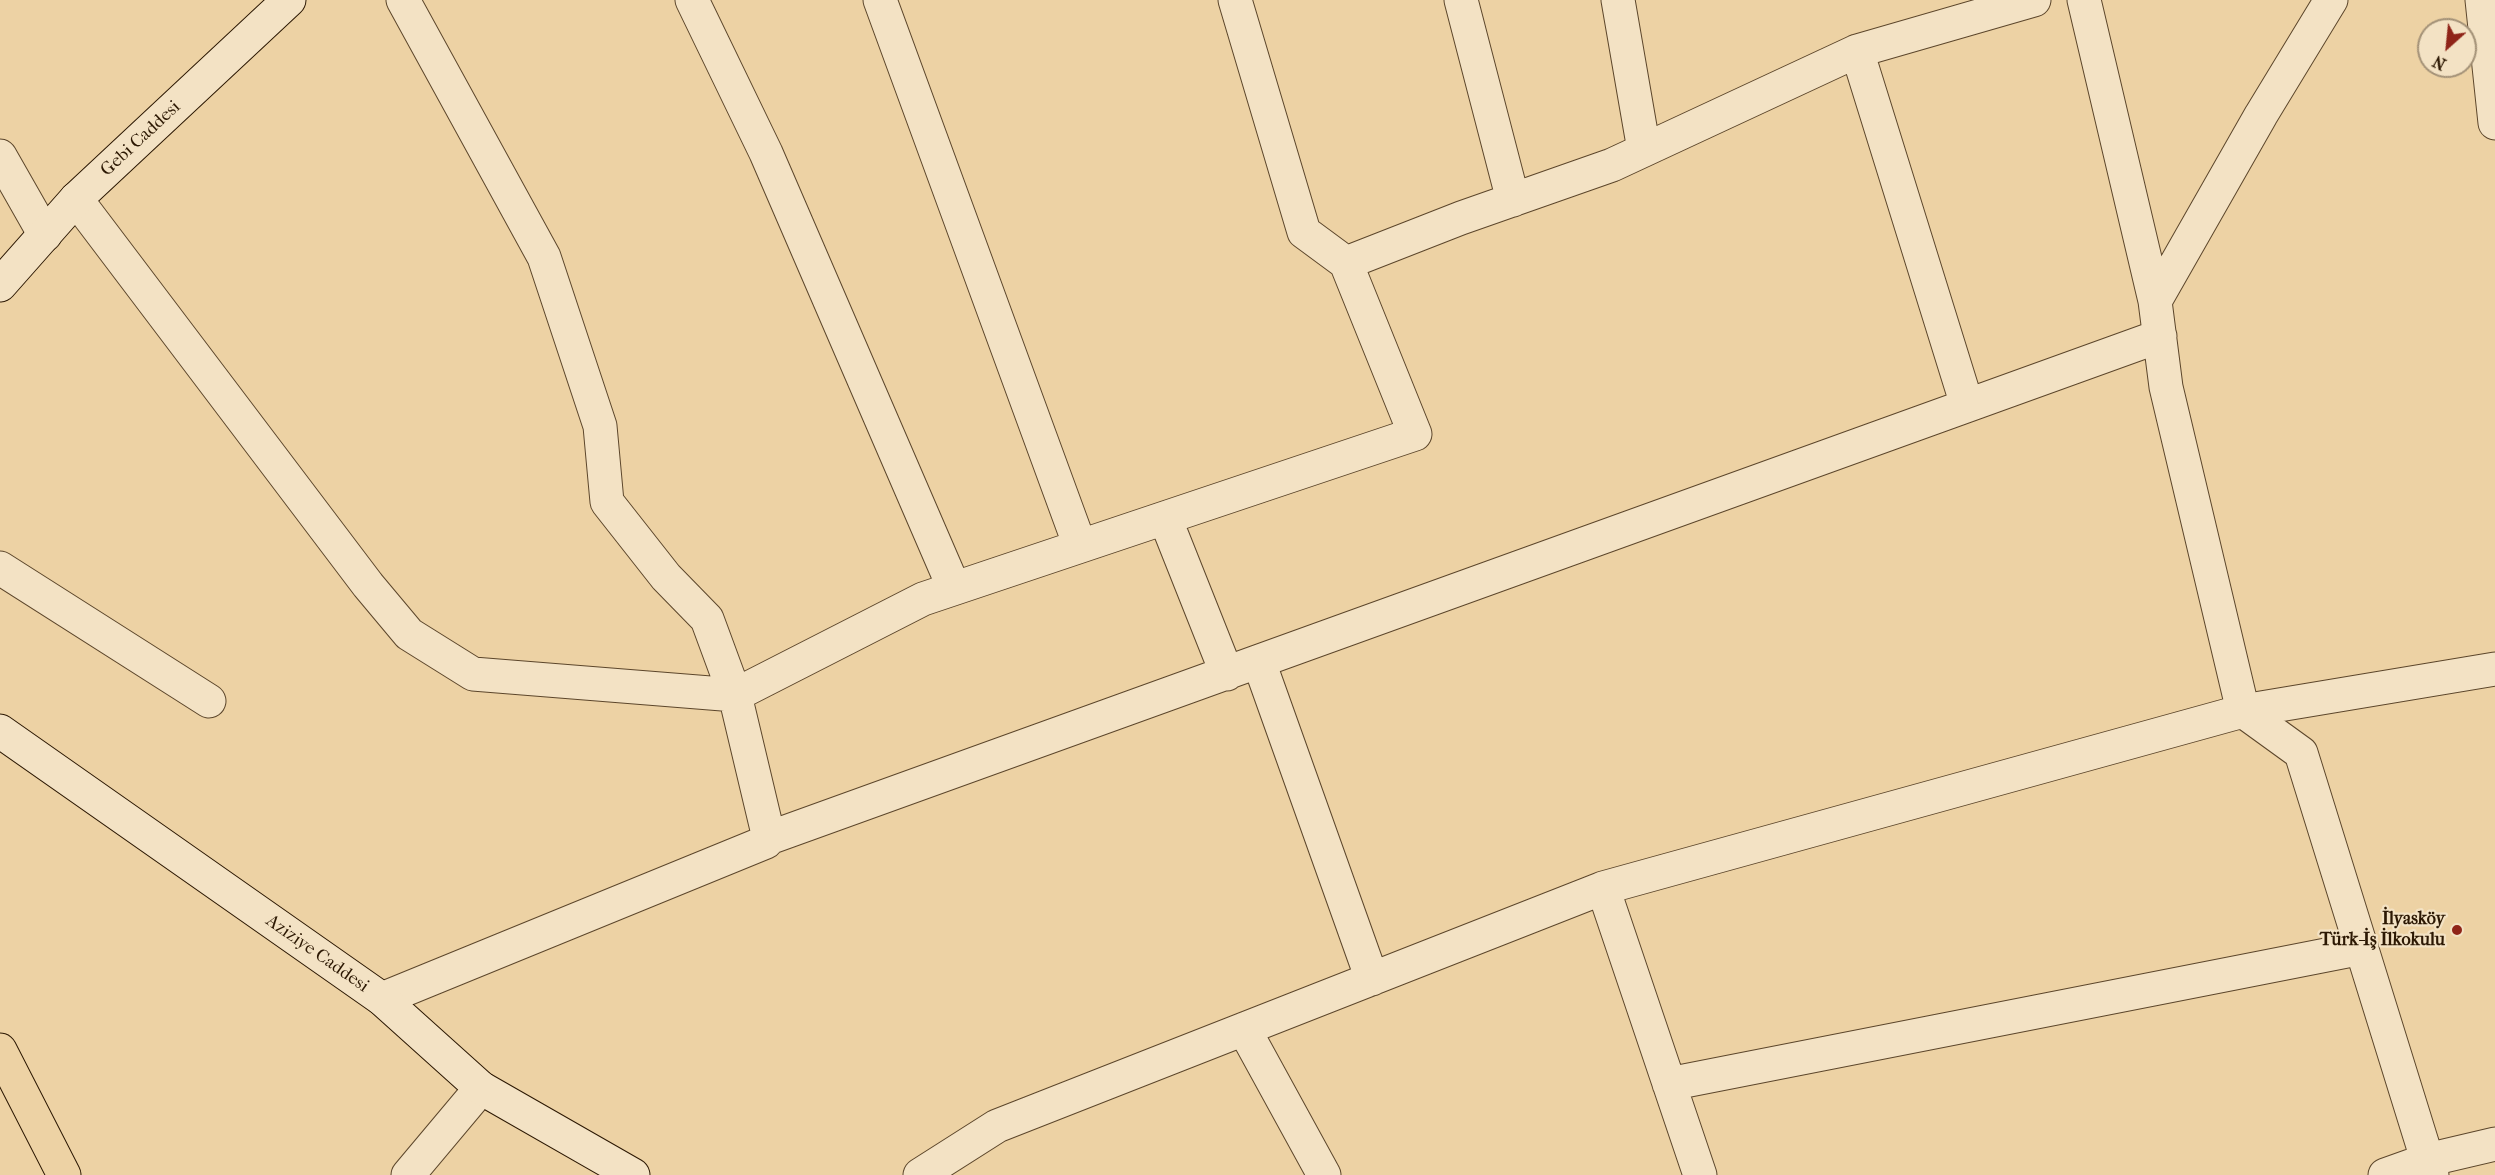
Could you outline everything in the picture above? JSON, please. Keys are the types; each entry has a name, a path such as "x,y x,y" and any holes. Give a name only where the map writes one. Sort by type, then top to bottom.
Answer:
{"main road":[{"path":"0,1050 64,1175"}],"street":[{"name":"Gebi Caddesi","path":"0,285 76,199 289,0"},
{"path":"403,0 544,257 600,426 608,502 666,577 706,619 735,695 769,838"},
{"path":"692,0 766,153 954,588"},
{"path":"880,0 1080,546"},
{"path":"76,199 368,585 410,634 473,674 735,695 923,599 1415,434 1346,263 1304,232 1235,0"},
{"path":"1461,0 1513,200"},
{"path":"1618,0 1644,150"},
{"path":"1346,263 1612,165 1857,51 2034,0"},
{"path":"2084,0 2155,301 2166,387 2243,711 2301,753 2429,1168"},
{"path":"2482,0 2495,123"},
{"path":"2155,301 2323,6"},
{"path":"1857,51 1967,405"},
{"path":"0,156 45,235"},
{"path":"382,999 766,842 769,838 2160,336"},
{"path":"1165,518 1227,674"},
{"path":"0,568 209,701"},
{"path":"1259,662 1372,979"},
{"path":"920,1175 996,1126 1603,888 2243,711 2495,669"},
{"name":"Aziziye Caddesi","path":"0,731 382,999 481,1088 633,1175"},
{"path":"1603,888 1700,1175"},
{"path":"1669,1084 2361,948"},
{"path":"1244,1029 1324,1175"},
{"path":"408,1175 481,1088"},
{"path":"2385,1175 2429,1168 2495,1144"}],"place":[{"name":"İlyasköy Türk-İş İlkokulu","path":"2457,930"}]}
